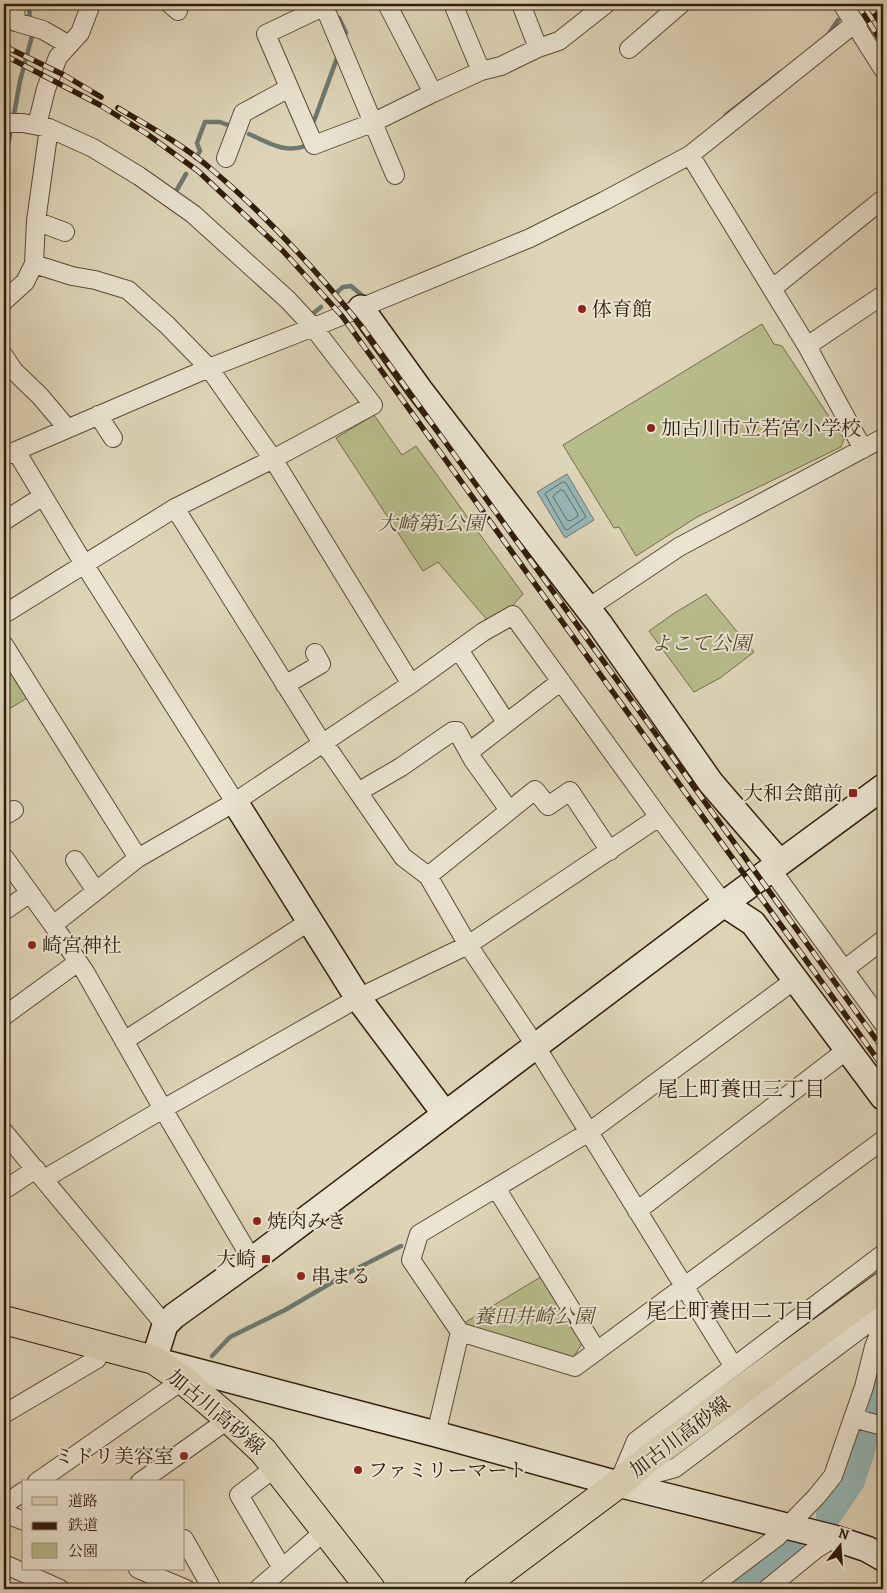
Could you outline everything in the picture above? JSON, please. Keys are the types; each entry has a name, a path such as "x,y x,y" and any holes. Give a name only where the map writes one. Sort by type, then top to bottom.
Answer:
{"main road":[{"name":"加古川高砂線","path":"478,1589 618,1484 649,1458 883,1286"},
{"name":"加古川高砂線","path":"4,1320 154,1360 183,1380 230,1419 263,1451 371,1589"}],"street":[{"path":"15,4 16,22 23,26 43,30 69,45"},
{"path":"4,301 25,282 34,264 36,221 24,124 46,90 58,57 80,33 91,4"},
{"path":"387,4 433,92"},
{"path":"453,4 481,71"},
{"path":"521,4 538,48"},
{"path":"395,175 372,123 326,5 266,34 314,146 372,123 433,92 481,71 501,66 538,48 559,41 606,4"},
{"path":"629,49 652,20 681,4"},
{"path":"842,4 883,69"},
{"path":"445,1114 358,998 43,496 10,453 209,368 530,238 604,201 690,155 879,4"},
{"path":"226,158 243,113 289,88"},
{"path":"4,614 175,508 273,459 373,405 313,327 288,300 194,214 140,176 93,148 24,124"},
{"path":"690,155 773,288 863,449"},
{"path":"773,288 883,199"},
{"path":"36,221 65,232"},
{"path":"34,264 128,290 167,324 209,368 273,459 412,684"},
{"path":"807,346 883,296"},
{"path":"361,308 420,390 588,608 712,783 776,866 883,1023"},
{"path":"4,356 14,371 40,396 67,428"},
{"path":"98,415 113,438"},
{"path":"588,608 679,547 883,438"},
{"path":"4,521 43,496"},
{"path":"175,508 322,744 331,753 403,857 428,876 468,944 535,1045 734,1367"},
{"path":"53,925 138,858 235,802 412,684 484,632 513,615 724,904 753,923 883,1097"},
{"path":"4,645 138,858"},
{"path":"459,650 506,722"},
{"path":"285,685 321,664 315,653"},
{"path":"469,752 561,681"},
{"path":"358,792 401,767 452,731 457,731 469,752 510,810"},
{"path":"883,787 535,1045 252,1260 174,1316 166,1326 154,1360 618,1484 828,1536 867,1549 883,1558"},
{"path":"428,876 535,790 548,806 570,791 610,851"},
{"path":"4,1190 40,1174 163,1109 358,998 468,944 659,817"},
{"path":"4,857 78,962 252,1260"},
{"path":"75,860 96,891"},
{"path":"4,911 30,893"},
{"path":"124,1041 310,921"},
{"path":"845,969 883,940"},
{"path":"4,1016 78,962"},
{"path":"796,979 589,1132 419,1234 410,1260 460,1332 575,1366 883,1140"},
{"path":"638,1210 848,1049"},
{"path":"4,1132 166,1326"},
{"path":"496,1188 597,1351"},
{"path":"618,1484 636,1441 883,1254"},
{"path":"618,1484 675,1468 883,1312"},
{"path":"708,1589 791,1527 833,1476 864,1387 874,1347 883,1324"},
{"path":"436,1434 460,1332"},
{"path":"4,1414 97,1359 100,1345"},
{"path":"40,1480 183,1380"},
{"path":"853,1418 883,1426"},
{"path":"146,1480 230,1419"},
{"path":"276,1467 239,1495 282,1568"},
{"path":"4,1505 22,1492"},
{"path":"4,1512 22,1520"},
{"path":"258,1589 326,1530"},
{"path":"767,1589 816,1549 828,1536"},
{"path":"185,1541 210,1585 207,1589"},
{"path":"4,1564 60,1589"},
{"path":"140,1570 186,1589"}],"green space":[{"path":"762,324 774,344 782,346 844,439 841,447 697,517 636,556 619,527 614,528 563,445"},
{"name":"大崎第1公園","path":"374,415 402,455 416,446 523,594 511,607 488,621 438,562 423,571 336,438"},
{"name":"よこて公園","path":"706,594 754,652 720,678 694,692 649,631"},
{"path":"4,661 32,695 4,712"},
{"name":"養田井崎公園","path":"544,1275 584,1340 573,1358 467,1328 464,1323"}],"water":[{"path":"567,474 594,520 565,538 537,492"}],"waterway":[{"path":"29,4 30,22"},
{"path":"339,18 346,33"},
{"path":"828,35 838,20"},
{"path":"4,26 14,30"},
{"path":"13,120 20,81 32,36 31,30"},
{"path":"314,121 337,58"},
{"path":"726,115 781,72"},
{"path":"196,158 200,151 197,143 205,122 220,122 233,127"},
{"path":"4,169 11,128"},
{"path":"249,134 269,143 290,149 305,146 306,142"},
{"path":"175,193 186,174"},
{"path":"335,294 343,287 351,286 366,297"},
{"path":"310,316 321,307"},
{"path":"212,1356 230,1337 285,1310 348,1273 401,1246"},
{"path":"829,1515 852,1481 861,1454 883,1361"},
{"path":"741,1589 792,1551"}],"railway":[{"path":"857,4 883,44"},
{"path":"868,4 883,27"},
{"path":"4,46 64,75 101,97"},
{"path":"4,55 100,105 147,134 198,171 283,251 342,316 883,1067"},
{"path":"118,108 189,151 231,186 290,244 363,328 883,1049"}],"place":[{"name":"体育館","path":"582,309"},
{"name":"加古川市立若宮小学校","path":"651,428"},
{"name":"大和会館前","path":"853,793"},
{"name":"崎宮神社","path":"32,945"},
{"name":"焼肉みき","path":"257,1221"},
{"name":"大崎","path":"266,1259"},
{"name":"串まる","path":"301,1276"},
{"name":"ミドリ美容室","path":"184,1456"},
{"name":"ファミリーマート","path":"358,1470"}],"district":[{"name":"尾上町養田三丁目","path":"741,1089"},
{"name":"尾上町養田二丁目","path":"730,1311"}]}
